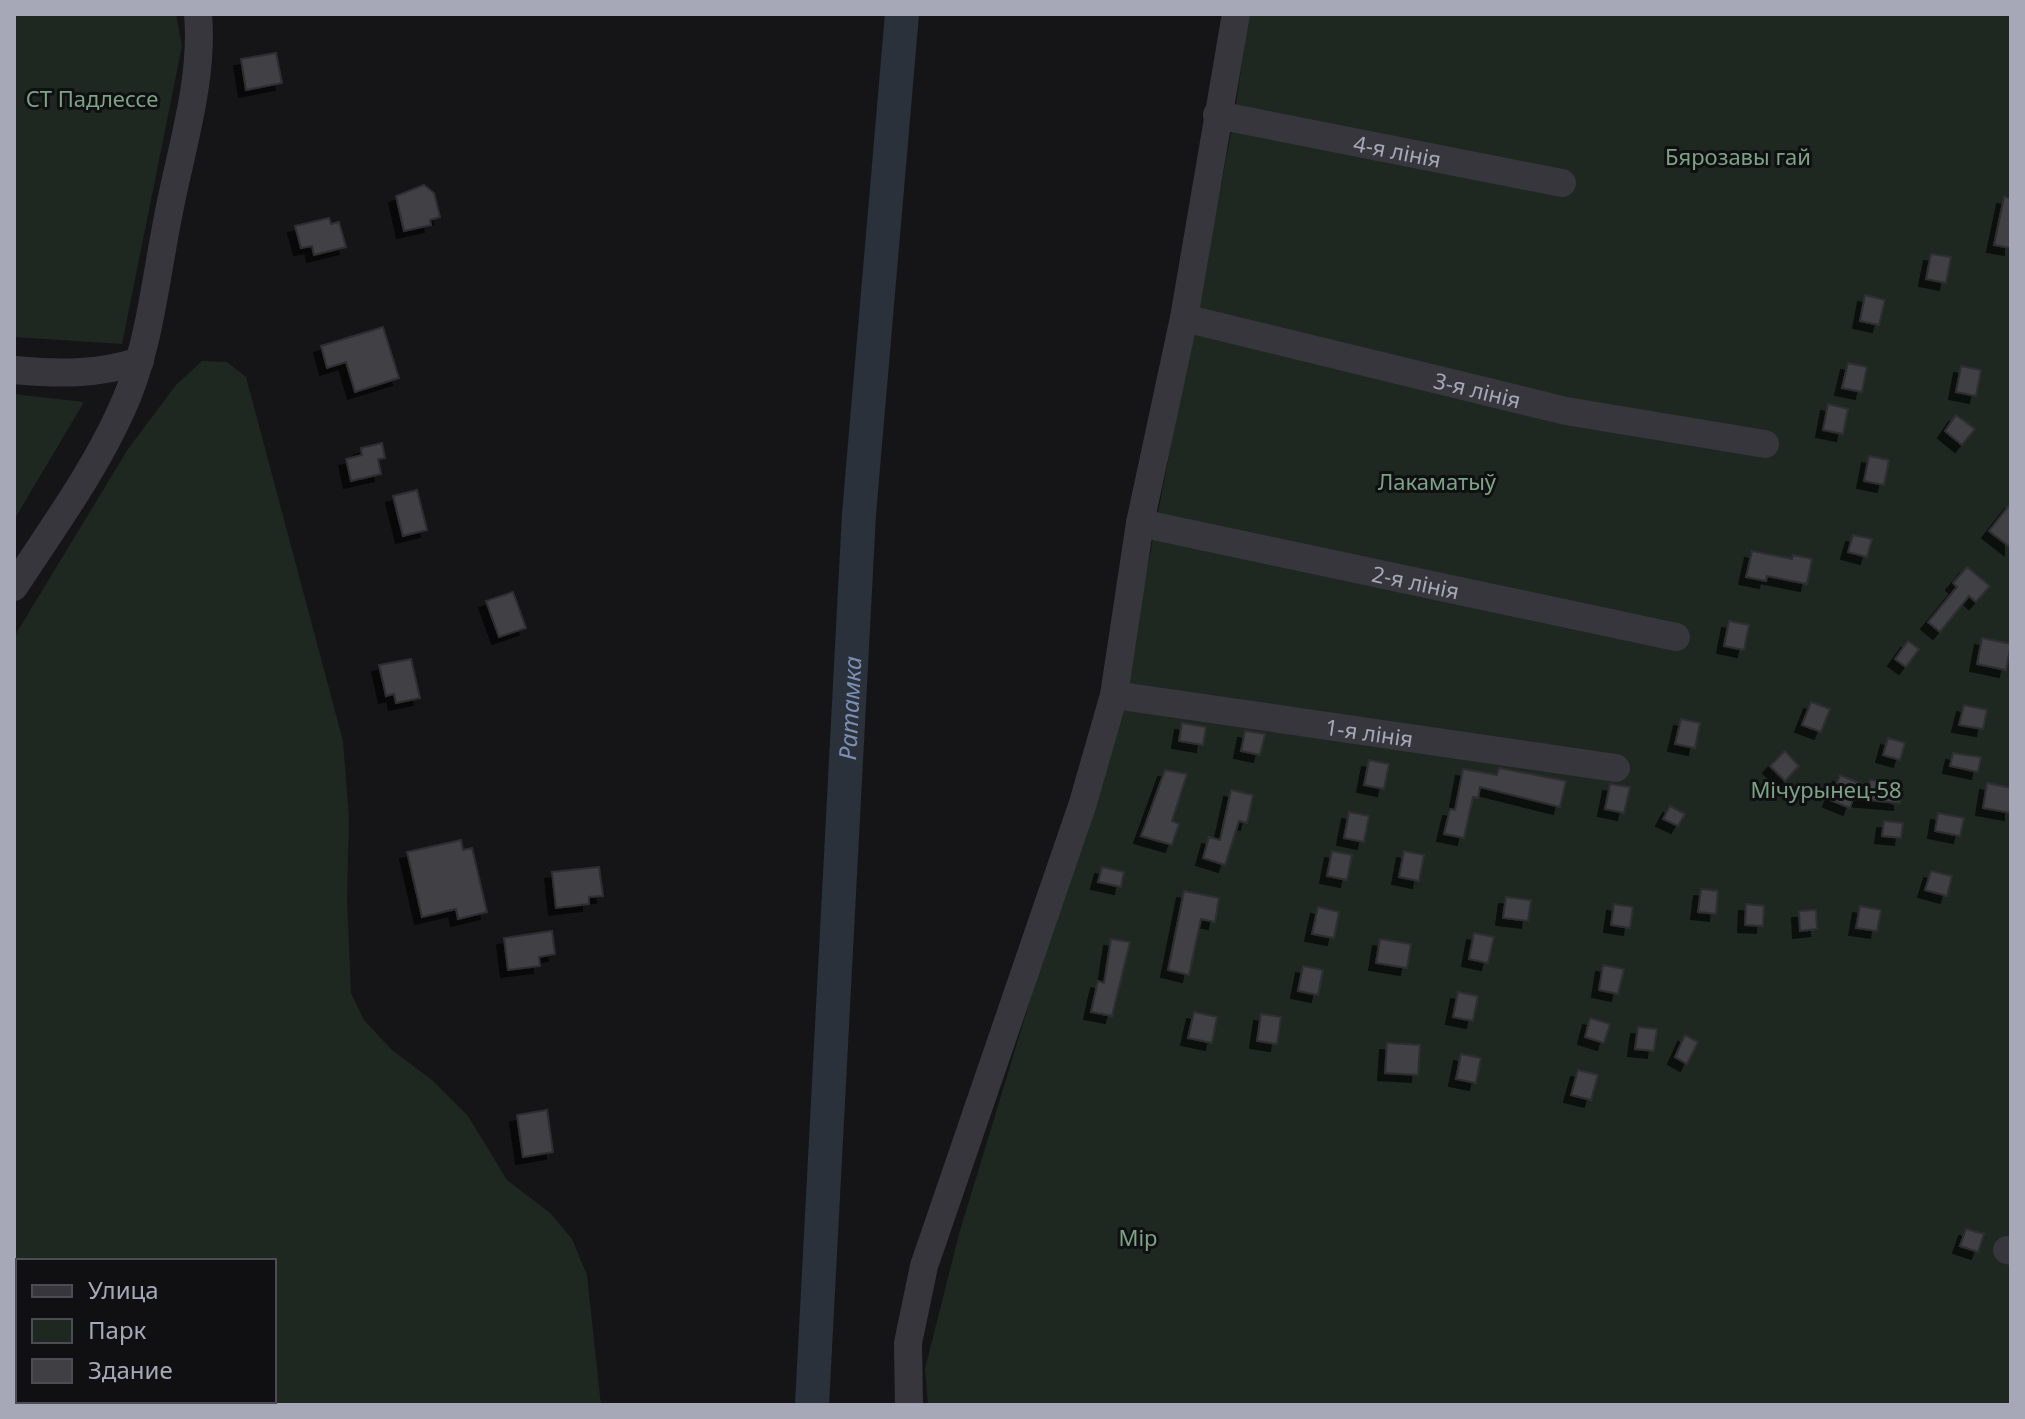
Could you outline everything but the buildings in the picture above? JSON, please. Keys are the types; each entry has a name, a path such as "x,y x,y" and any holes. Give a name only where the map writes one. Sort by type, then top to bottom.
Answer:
{"street":[{"path":"14,587 101,451 123,409 140,361 190,104 200,40 198,14"},
{"path":"909,1405 908,1343 924,1266 1118,695 1225,118 1236,14"},
{"name":"4-я лінія","path":"1225,118 1562,183"},
{"name":"3-я лінія","path":"1189,320 1566,411 1765,444"},
{"path":"14,370 69,375 106,371 140,361"},
{"name":"2-я лінія","path":"1148,525 1676,637"},
{"name":"1-я лінія","path":"1118,695 1616,768"}],"green space":[{"name":"СТ Падлессе","path":"14,14 176,14 182,46 122,344 14,337"},
{"path":"1249,14 2011,14 2011,1405 928,1405 925,1369 959,1234 1123,695 1235,112"},
{"path":"202,361 227,362 246,377 343,741 349,818 347,899 351,993 364,1020 392,1050 432,1080 468,1116 507,1180 550,1213 572,1239 587,1275 601,1405 14,1405 14,637 128,449 176,385"},
{"path":"14,394 84,402 14,520"}],"waterway":[{"name":"Ратамка","path":"812,1405 859,514 902,14"}],"park label":[{"name":"Бярозавы гай","path":"1738,156"},
{"name":"Лакаматыў","path":"1437,481"},
{"name":"Мічурынец-58","path":"1826,789"},
{"name":"Мір","path":"1138,1237"}]}
